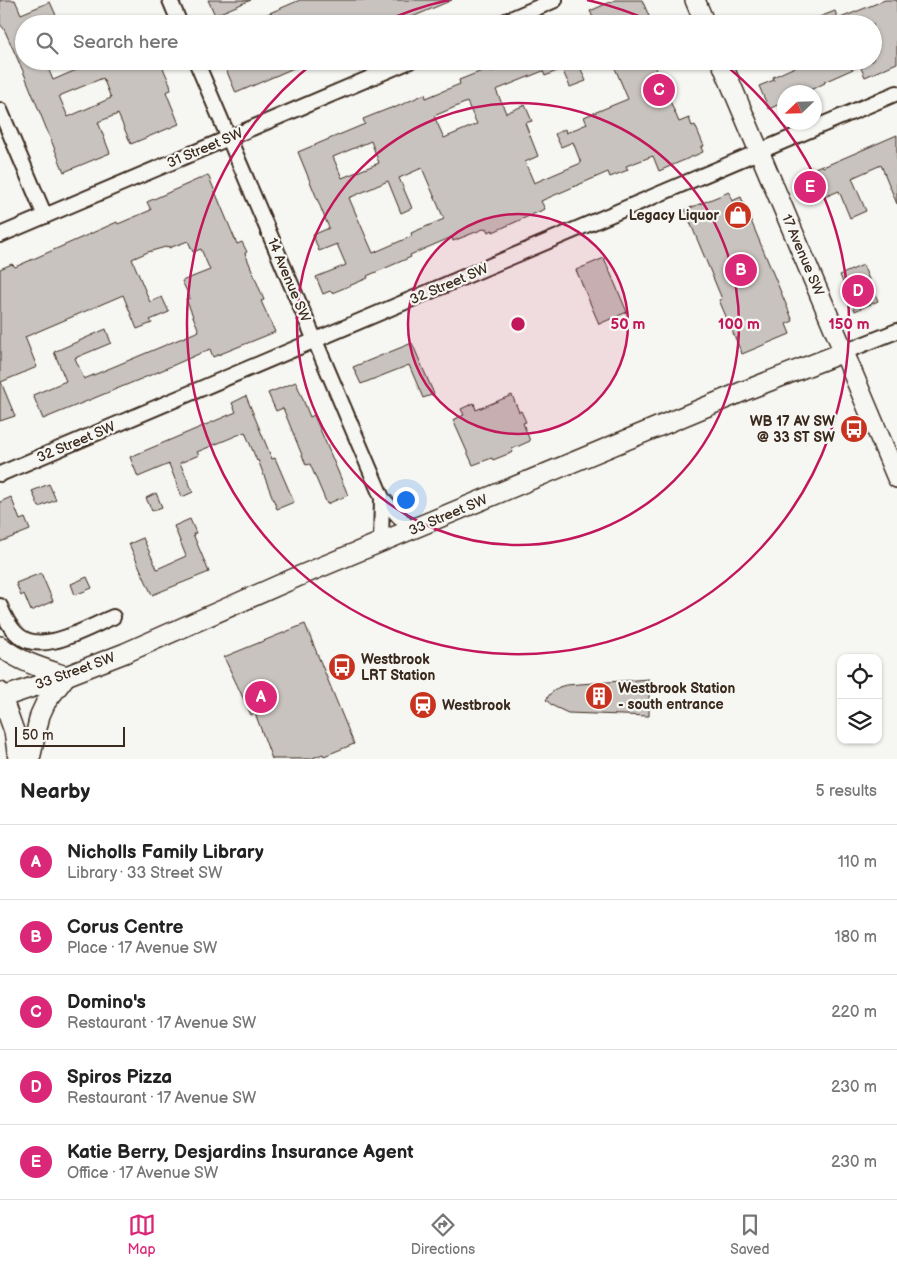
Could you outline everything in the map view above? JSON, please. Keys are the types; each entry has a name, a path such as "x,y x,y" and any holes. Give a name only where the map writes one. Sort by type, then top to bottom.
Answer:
{"street":[{"path":"170,0 176,15"},
{"path":"520,15 555,0"},
{"path":"695,0 701,15"},
{"name":"14 Avenue SW","path":"200,70 382,498 412,530"},
{"name":"31 Street SW","path":"0,235 389,70"},
{"name":"17 Avenue SW","path":"725,70 897,478"},
{"name":"32 Street SW","path":"0,474 897,93"},
{"path":"0,110 45,216"},
{"name":"33 Street SW","path":"1,696 66,676 125,653 297,577 744,391 897,331"},
{"name":"14 Avenue SW","path":"381,543 382,498"},
{"path":"0,606 6,620 17,634 38,643 53,642 113,617"},
{"path":"0,646 30,665 66,676 46,702 40,715 30,759"},
{"path":"1,696 14,731 18,759"}],"building":[{"path":"0,0 15,0 21,14 50,2 56,15 15,15 15,53 0,24"},
{"path":"208,0 251,0 215,15"},
{"path":"300,0 452,0 417,15 265,15"},
{"path":"615,0 642,0 649,15 592,15 590,11"},
{"path":"885,0 897,0 897,63 882,70 882,15 848,15"},
{"path":"835,11 836,15 825,15"},
{"path":"49,70 53,80 76,70 164,70 171,90 166,92 179,124 131,144 118,114 98,122 110,153 64,172 23,71","holes":["103,78 111,98 68,117 59,96"]},
{"path":"226,70 289,70 236,93"},
{"path":"488,70 489,73 496,70 560,70 545,76 543,71 496,90 506,113 525,105 532,121 525,123 538,156 525,162 534,183 581,163 573,142 561,147 555,134 565,129 566,133 587,124 584,117 628,99 616,70 657,70 679,122 689,118 692,126 695,125 704,146 701,147 703,152 659,171 653,156 626,166 628,170 610,177 608,172 541,201 545,209 493,232 493,230 488,232 486,228 453,241 452,237 410,255 411,257 367,276 368,278 332,293 330,291 323,294 316,277 346,265 337,244 319,251 313,235 329,228 298,152 365,124 363,119 425,94 426,98 460,84 459,80","holes":["467,102 477,124 444,138 434,116","371,141 379,163 342,178 333,157","422,168 444,219 411,233 412,236 373,253 349,198 388,181 401,213 412,208 399,178"]},
{"path":"562,70 581,70 586,81 570,87"},
{"path":"788,70 851,70 821,85 777,85 777,105 769,109 759,86 774,80 773,77"},
{"path":"862,70 881,70 865,77"},
{"path":"897,135 897,204 881,165 852,178 866,211 850,218 839,191 810,203 799,175 822,165 823,167"},
{"path":"208,175 237,244 242,242 247,252 245,253 264,300 261,301 275,332 213,357 210,349 43,419 33,395 66,381 54,352 106,329 111,343 75,358 84,379 199,331 186,299 190,298 182,281 210,270 201,249 193,252 188,241 169,248 169,246 148,252 132,259 150,302 162,297 169,312 150,320 152,323 137,329 123,295 25,337 37,367 1,382 15,416 0,421 0,269 12,264 15,267 117,222 118,224 151,210 147,202"},
{"path":"729,192 732,201 741,197 793,321 786,324 790,334 742,354 719,300 722,299 685,210"},
{"path":"604,258 627,312 599,324 576,270"},
{"path":"863,265 878,301 855,311 840,275"},
{"path":"412,343 434,394 423,398 409,365 361,384 353,367"},
{"path":"296,382 310,417 314,415 348,495 327,504 310,464 306,465 283,408 276,411 268,393"},
{"path":"512,395 519,412 521,411 526,422 523,423 530,441 512,449 513,452 473,465 453,420 464,415 461,409 474,403 476,410"},
{"path":"246,396 272,459 275,458 294,502 277,509 245,432 197,452 199,455 180,463 193,492 182,497 169,464 138,477 130,457 236,412 232,403"},
{"path":"49,484 56,500 39,507 32,491"},
{"path":"156,493 162,507 152,511 146,498"},
{"path":"11,497 20,520 25,518 30,530 0,542 0,502"},
{"path":"190,519 196,533 193,534 209,572 152,595 129,544 143,538 157,569 186,556 174,526"},
{"path":"41,573 53,601 31,611 24,594 21,596 16,583"},
{"path":"87,577 92,588 75,595 71,584"},
{"path":"305,624 354,744 324,756 323,754 310,759 272,759 255,713 251,715 224,657"},
{"name":"Westbrook Station - south entrance","path":"649,679 649,716 568,713 553,706 546,700 559,687 566,685"}],"place":[{"name":"Domino's","path":"659,90"},
{"name":"Katie Berry, Desjardins Insurance Agent","path":"810,187"},
{"name":"Legacy Liquor","path":"738,215"},
{"name":"Corus Centre","path":"741,270"},
{"name":"Spiros Pizza","path":"858,291"},
{"name":"WB 17 AV SW @ 33 ST SW","path":"854,429"},
{"name":"Westbrook LRT Station","path":"342,667"},
{"name":"Westbrook Station - south entrance","path":"599,696"},
{"name":"Nicholls Family Library","path":"261,697"},
{"name":"Westbrook","path":"423,705"}]}
